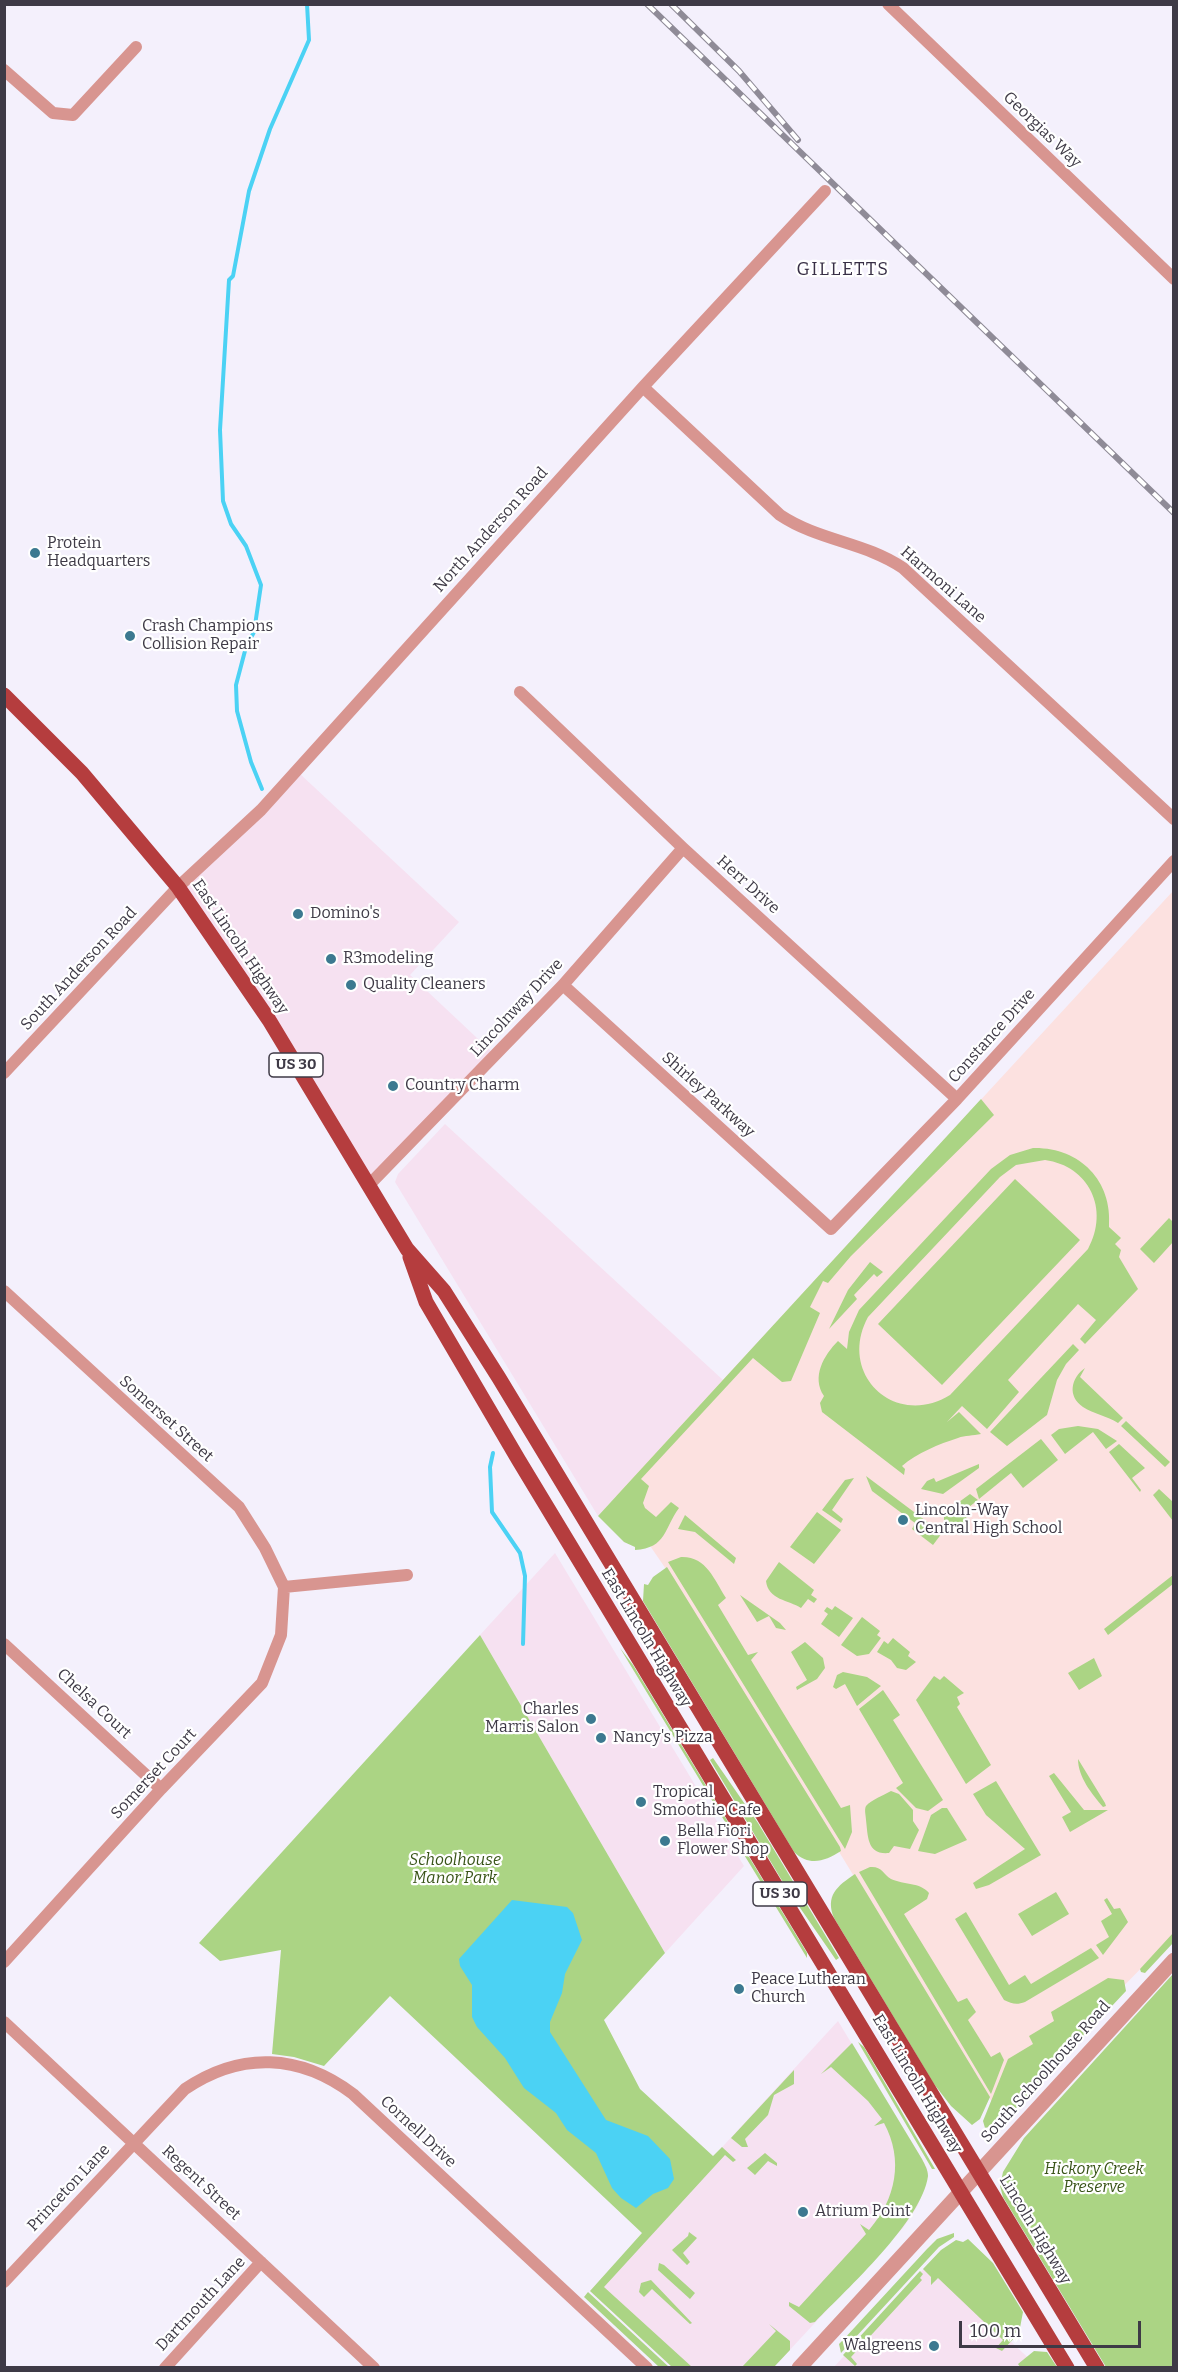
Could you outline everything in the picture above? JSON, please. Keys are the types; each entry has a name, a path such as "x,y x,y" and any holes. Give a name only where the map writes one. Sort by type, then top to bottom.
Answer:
{"main road":[{"name":"East Lincoln Highway","path":"4,695 82,773 178,887 269,1020 407,1249 444,1291 499,1378 979,2172"},
{"name":"East Lincoln Highway","path":"407,1249 426,1302 507,1440 961,2191"},
{"name":"Lincoln Highway","path":"979,2172 1097,2367"},
{"name":"US 30","path":"961,2191 1067,2367"}],"street":[{"name":"Georgias Way","path":"888,4 1173,279"},
{"path":"4,70 53,113 73,115 136,47"},
{"name":"North Anderson Road","path":"178,887 261,810 643,387 825,191"},
{"name":"Harmoni Lane","path":"643,387 780,515 825,538 875,551 918,580 1173,819"},
{"name":"Herr Drive","path":"520,692 683,848 957,1099"},
{"name":"Lincolnway Drive","path":"368,1186 563,985 683,848"},
{"name":"Constance Drive","path":"831,1229 957,1099 1173,861"},
{"name":"South Anderson Road","path":"4,1073 178,887"},
{"name":"Shirley Parkway","path":"563,985 831,1229"},
{"name":"Somerset Street","path":"4,1292 239,1508 266,1548 284,1587"},
{"path":"284,1587 407,1575"},
{"name":"Somerset Court","path":"4,1962 161,1789 262,1683 281,1635 284,1587"},
{"name":"Chelsa Court","path":"4,1644 161,1789"},
{"name":"South Schoolhouse Road","path":"799,2367 1173,1960"},
{"name":"Regent Street","path":"4,2022 374,2367"},
{"name":"Cornell Drive","path":"133,2142 185,2089 212,2074 244,2064 264,2062 300,2066 318,2073 335,2081 360,2101 642,2366"},
{"name":"Princeton Lane","path":"4,2282 133,2142"},
{"name":"Dartmouth Lane","path":"165,2367 261,2262"}],"shaded area":[{"path":"299,773 459,922 410,975 493,1053 369,1182 182,887"},
{"name":"Lincoln-Way Central High School","path":"1173,891 1173,1936 1097,2013 993,2104 670,1575 616,1496"},
{"path":"445,1124 723,1380 598,1516 395,1182 398,1174"},
{"path":"555,1553 744,1866 665,1953 480,1635"},
{"path":"838,2021 927,2168 928,2177 918,2205 903,2228 774,2367 672,2367 590,2291"},
{"path":"928,2264 1038,2367 833,2368"}],"green space":[{"path":"981,1099 994,1115 851,1256 828,1283 823,1281 810,1307 820,1313 791,1381 782,1382 753,1358 641,1479 649,1486 643,1503 645,1508 656,1517 671,1502 679,1508 663,1536 653,1545 635,1550 635,1547 624,1542 598,1516"},
{"path":"1033,1148 1050,1149 1065,1153 1090,1170 1099,1181 1105,1195 1109,1210 1109,1227 1121,1238 1115,1244 1121,1250 1119,1257 1138,1289 1085,1344 1080,1339 1096,1320 1078,1304 1008,1380 1019,1392 987,1429 962,1406 947,1422 959,1412 981,1434 961,1437 921,1453 902,1466 905,1469 904,1475 822,1412 820,1403 824,1396 819,1381 821,1367 828,1353 838,1341 847,1349 849,1332 859,1310 991,1169 1010,1155","holes":["1045,1160 1060,1164 1084,1180 1096,1205 1097,1219 1088,1249 950,1395 929,1404 910,1405 892,1400 877,1390 866,1376 860,1358 860,1338 868,1317 1000,1177 1016,1165"]},
{"path":"1015,1179 1080,1240 942,1385 878,1324"},
{"path":"1169,1218 1173,1222 1173,1242 1154,1263 1140,1249"},
{"path":"870,1262 883,1272 877,1277 874,1274 854,1295 857,1299 829,1329 848,1290"},
{"path":"1073,1344 1079,1350 1066,1364 1057,1380 1047,1415 1007,1446 990,1432"},
{"path":"1085,1368 1080,1377 1123,1418 1118,1423 1083,1407 1075,1398 1074,1382"},
{"path":"1126,1421 1170,1462 1165,1467 1121,1426"},
{"path":"1078,1426 1098,1429 1117,1441 1106,1449 1093,1432 1065,1454 1051,1435 1059,1429"},
{"path":"1041,1439 1058,1460 1023,1488 1011,1473 979,1499 976,1489"},
{"path":"1119,1444 1145,1468 1132,1478 1141,1490 1140,1492 1109,1452"},
{"path":"979,1464 979,1468 943,1494 921,1489 927,1481 934,1478 936,1482"},
{"path":"866,1476 942,1533 933,1545 912,1529 915,1523 872,1491"},
{"path":"854,1478 832,1510 843,1519 841,1523 822,1510 845,1480"},
{"path":"1159,1489 1173,1502 1173,1521 1153,1495"},
{"path":"970,1494 978,1500 965,1510 967,1521 962,1525 952,1526 944,1520 944,1513"},
{"path":"817,1512 841,1530 814,1564 790,1547"},
{"path":"685,1515 736,1558 734,1564 695,1532 678,1529"},
{"path":"681,1557 697,1560 713,1576 726,1598 718,1605 748,1655 758,1652 751,1660 841,1808 850,1805 852,1832 845,1849 668,1562"},
{"path":"779,1562 814,1590 811,1595 817,1599 814,1603 808,1599 801,1608 780,1599 771,1592 766,1581"},
{"path":"667,1567 841,1851 818,1861 806,1860 794,1852 643,1601 644,1584 648,1585 653,1577"},
{"path":"1173,1575 1173,1584 1108,1635 1104,1629"},
{"path":"740,1595 780,1623 786,1630 776,1628 769,1616 757,1622"},
{"path":"835,1606 853,1618 839,1637 821,1624 828,1614 824,1611 827,1607 832,1610"},
{"path":"862,1617 880,1631 877,1635 881,1638 869,1654 857,1656 841,1645"},
{"name":"Schoolhouse Manor Park","path":"480,1635 665,1953 604,2020 640,2089 713,2156 722,2147 736,2160 733,2162 725,2155 604,2287 692,2367 672,2367 590,2291 642,2233 390,1996 324,2066 294,2057 272,2054 281,1950 220,1961 199,1943"},
{"path":"893,1638 910,1652 908,1656 916,1662 906,1670 897,1668 891,1660 877,1652 884,1641 888,1644"},
{"path":"805,1642 823,1658 825,1668 817,1679 797,1690 796,1687 807,1680 791,1652"},
{"path":"620,1648 633,1665 734,1832 733,1835"},
{"path":"1094,1658 1102,1676 1079,1690 1068,1673"},
{"path":"843,1672 867,1677 881,1686 857,1706 845,1684 836,1689 833,1687 837,1675"},
{"path":"934,1676 940,1680 944,1676 964,1693 957,1697 960,1704 957,1707 991,1765 966,1784 916,1700"},
{"path":"883,1690 900,1715 893,1720 943,1800 928,1811 916,1808 896,1788 903,1783 859,1709"},
{"path":"713,1758 758,1823 839,1958 836,1960 787,1889 710,1760"},
{"path":"1078,1759 1106,1806 1103,1807 1086,1785 1080,1772"},
{"path":"1054,1773 1084,1810 1108,1810 1070,1832 1062,1817 1071,1812 1049,1776"},
{"path":"996,1781 1041,1855 989,1885 976,1889 973,1883 1025,1849 986,1815 973,1794"},
{"path":"891,1791 899,1794 913,1810 913,1821 919,1830 910,1849 894,1846 889,1853 882,1853 876,1851 870,1844 865,1809 871,1802"},
{"path":"942,1808 947,1808 967,1840 935,1854 918,1851 931,1815"},
{"path":"743,1853 749,1857 807,1953 807,1958"},
{"path":"870,1867 880,1869 891,1879 916,1885 929,1893 927,1899 904,1914 958,2002 967,1998 976,2012 968,2020 991,2057 1000,2052 1004,2060 991,2094 859,1872"},
{"path":"855,1874 990,2097 980,2119 972,2125 951,2106 934,2084 834,1918 831,1904 834,1892"},
{"path":"1056,1892 1069,1914 1032,1936 1018,1914"},
{"path":"1107,1898 1114,1909 1120,1908 1128,1922 1103,1955 1096,1945 1109,1937 1101,1921 1112,1914 1104,1900"},
{"path":"966,1912 1009,1985 1025,1975 1031,1984 1091,1948 1099,1958 1025,2002 1017,2004 1004,2000 955,1919"},
{"path":"1173,1933 1173,1943 1145,1973 1141,1972 1140,1969"},
{"name":"Hickory Creek Preserve","path":"1173,1974 1173,2367 1106,2367 1003,2197 1000,2186 1003,2172 1024,2138"},
{"path":"1108,1978 1124,1980 1126,1991 1001,2124 985,2128 983,2121 1008,2059 1033,2044 1029,2036 1054,2021 1051,2012"},
{"path":"858,2042 864,2047 935,2169 932,2169"},
{"path":"852,2043 922,2159 928,2176 923,2194 898,2233 845,2292 815,2322 810,2323 789,2306 789,2302 799,2307 866,2234 860,2224 869,2230 886,2205 894,2179 894,2151 890,2137 884,2123 874,2126 882,2119 868,2101 831,2067 821,2074"},
{"path":"794,2070 794,2084 774,2095 768,2115 745,2139 748,2147 742,2147 731,2138"},
{"path":"765,2153 777,2163 777,2166 768,2161 755,2175 747,2168"},
{"path":"689,2232 697,2238 683,2253 690,2262 687,2265 672,2250 688,2236"},
{"path":"954,2233 954,2237 939,2247 841,2353 839,2344 927,2249 937,2239"},
{"path":"968,2239 993,2263 1023,2312 1019,2333 1002,2351 996,2348 1003,2340 938,2278 931,2285 931,2277 923,2269 941,2250 956,2240 963,2242"},
{"path":"659,2263 695,2293 690,2299 658,2270"},
{"path":"920,2271 923,2274 920,2278 922,2280 851,2357 857,2364 855,2366 843,2355"},
{"path":"651,2280 692,2323 690,2324 652,2289 644,2297 639,2292 641,2283"},
{"path":"588,2292 669,2367 659,2367 584,2297"},
{"path":"769,2324 790,2341 790,2350 774,2367 742,2367 776,2331"},
{"path":"1034,2351 1047,2352 1057,2367 1020,2367 1018,2364"}],"water":[{"path":"512,1900 567,1907 573,1913 582,1940 565,1974 562,1993 550,2022 550,2032 606,2120 648,2136 670,2159 674,2179 668,2188 653,2194 636,2208 621,2198 612,2188 596,2153 567,2130 556,2113 524,2088 505,2058 477,2027 472,2017 472,1985 460,1966 459,1959"}],"waterway":[{"path":"262,789 251,762 237,711 236,685 246,647 254,632 261,585 246,546 231,524 223,501 220,430 229,280 233,276 249,191 270,129 309,40 307,4"},
{"path":"493,1453 490,1467 492,1512 520,1553 525,1576 523,1644"}],"railway":[{"path":"647,4 1174,513"},
{"path":"671,4 739,71 798,140"}],"place":[{"name":"Protein Headquarters","path":"35,553"},
{"name":"Crash Champions Collision Repair","path":"130,636"},
{"name":"Domino's","path":"298,914"},
{"name":"R3modeling","path":"331,959"},
{"name":"Quality Cleaners","path":"351,985"},
{"name":"Country Charm","path":"393,1086"},
{"name":"Lincoln-Way Central High School","path":"903,1520"},
{"name":"Charles Marris Salon","path":"591,1719"},
{"name":"Nancy's Pizza","path":"601,1738"},
{"name":"Tropical Smoothie Cafe","path":"641,1802"},
{"name":"Bella Fiori Flower Shop","path":"665,1841"},
{"name":"Peace Lutheran Church","path":"739,1989"},
{"name":"Atrium Point","path":"803,2212"},
{"name":"Walgreens","path":"934,2346"}],"district":[{"name":"GILLETTS","path":"843,270"}]}
